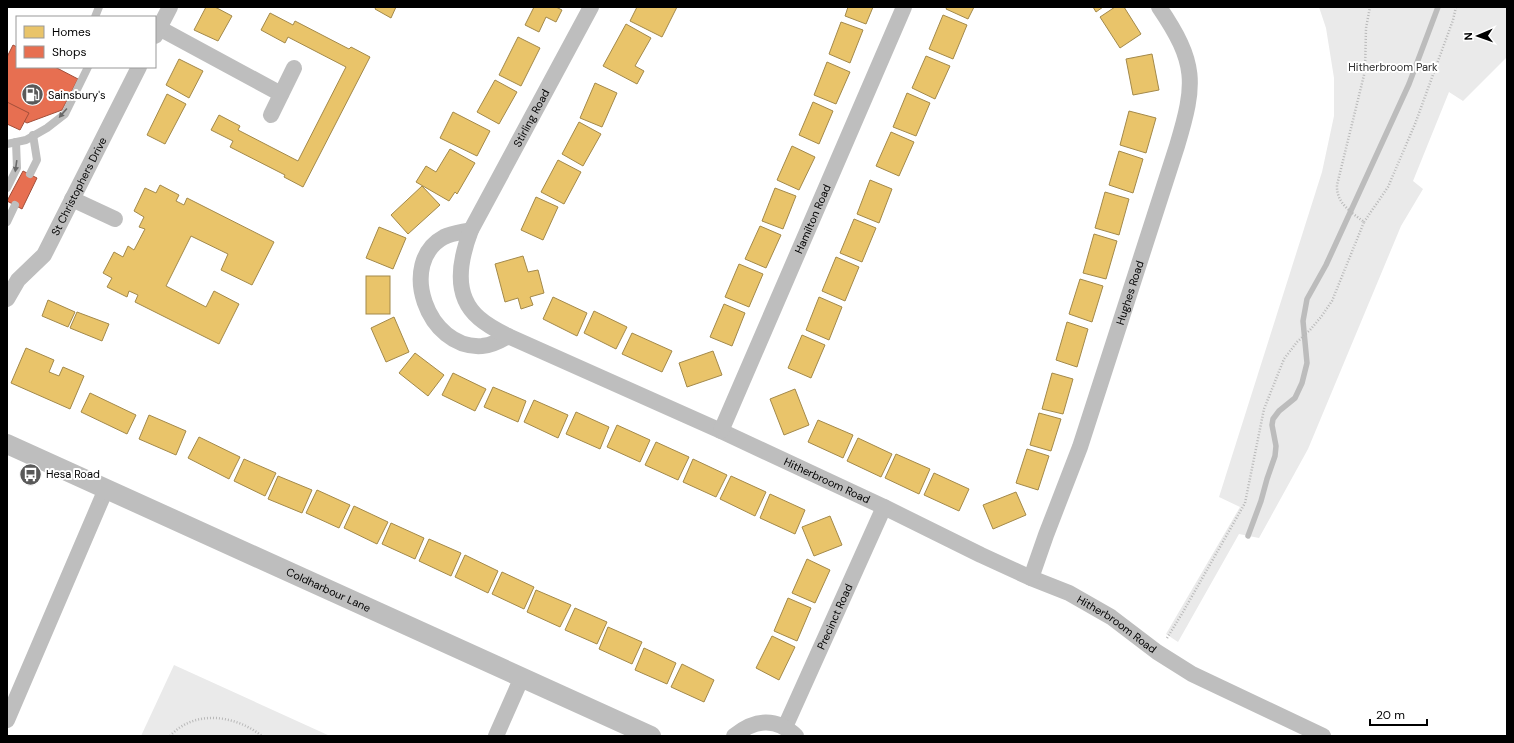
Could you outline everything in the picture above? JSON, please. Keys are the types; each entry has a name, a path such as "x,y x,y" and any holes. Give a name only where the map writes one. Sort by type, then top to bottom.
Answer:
{"street":[{"path":"170,7 157,32 281,94"},
{"name":"Stirling Road","path":"508,336 478,318 466,302 462,290 460,273 465,244 471,230 591,7"},
{"name":"Hamilton Road","path":"721,431 904,7"},
{"name":"Hughes Road","path":"1031,578 1080,447 1177,146 1189,104 1190,79 1187,58 1173,28 1159,7"},
{"name":"St Christophers Drive","path":"7,298 18,280 44,255 139,68"},
{"path":"271,114 294,68"},
{"path":"72,199 116,219"},
{"path":"471,230 445,236 430,249 424,261 422,272 421,284 425,304 442,332 458,342 467,345 484,346 495,343 508,336"},
{"name":"Hitherbroom Road","path":"508,336 721,431 884,506 981,555 1031,578 1069,593 1111,617 1157,652 1192,674 1322,736"},
{"name":"Coldharbour Lane","path":"7,444 651,736"},
{"path":"7,720 106,489"},
{"name":"Precinct Road","path":"734,736 747,727 765,721 776,723 790,731 884,506"},
{"path":"496,736 522,677"}],"lane":[{"path":"7,144 26,140 47,128 65,114 88,68"},
{"path":"30,174 37,160 33,135"},
{"path":"7,188 17,168 16,142"},
{"path":"7,222 15,205"}],"path":[{"path":"1364,222 1343,205 1337,192 1337,185 1366,71 1366,28 1370,7"},
{"path":"1157,652 1183,612 1245,503 1264,409 1284,359 1300,339 1321,317 1332,301 1364,222 1388,187 1415,124 1453,20 1456,7"},
{"path":"170,736 186,723 203,718 233,721 251,728 262,736"}],"green space":[{"name":"Hitherbroom Park","path":"1319,7 1507,7 1507,57 1463,101 1449,92 1413,181 1423,189 1401,226 1308,449 1259,538 1239,534 1178,642 1166,634 1240,507 1219,497 1322,172 1334,116 1334,78 1326,28"},
{"path":"174,665 330,736 141,736"}],"building: Homes":[{"path":"206,7 215,7 232,16 218,41 194,30"},
{"path":"376,7 396,7 391,18 375,9"},
{"path":"534,7 556,7 562,10 556,22 546,17 539,32 525,25"},
{"path":"637,7 677,7 662,37 630,21"},
{"path":"848,7 873,7 866,24 845,16"},
{"path":"947,7 974,7 968,19 946,9"},
{"path":"1093,7 1103,7 1096,12"},
{"path":"1115,7 1124,7 1141,34 1120,48 1100,17"},
{"path":"270,13 293,25 295,21 349,49 351,47 370,57 303,187 284,177 285,175 230,147 233,141 211,130 219,115 240,126 238,130 298,161 346,67 288,37 285,43 261,30"},
{"path":"943,15 967,25 953,59 929,49"},
{"path":"841,22 863,30 850,63 829,54"},
{"path":"626,24 651,38 635,66 644,71 637,84 603,66"},
{"path":"518,37 540,48 521,86 499,75"},
{"path":"1152,54 1159,90 1133,95 1126,59"},
{"path":"926,56 950,66 935,99 912,88"},
{"path":"179,59 203,71 189,98 166,85"},
{"path":"827,62 850,72 836,104 814,95"},
{"path":"495,80 517,92 499,124 477,112"},
{"path":"595,83 617,93 602,127 580,118"},
{"path":"907,93 930,103 916,136 893,127"},
{"path":"167,94 186,104 165,144 147,135"},
{"path":"813,102 833,111 819,144 799,135"},
{"path":"1129,111 1156,118 1146,153 1120,145"},
{"path":"453,112 490,131 477,156 440,138"},
{"path":"579,122 601,134 583,166 562,154"},
{"path":"891,132 914,142 899,176 876,166"},
{"path":"792,146 815,157 799,190 777,180"},
{"path":"450,149 475,163 457,194 455,192 449,201 416,182 426,166 436,172"},
{"path":"1119,151 1143,159 1133,193 1109,185"},
{"path":"558,160 581,172 564,204 541,192"},
{"path":"870,180 892,189 879,223 857,214"},
{"path":"160,185 179,195 176,201 184,205 187,198 274,242 252,285 221,270 228,254 191,236 166,286 206,307 214,291 239,304 219,344 135,302 138,295 129,291 127,297 107,287 112,278 103,273 114,252 123,257 128,246 134,250 145,229 139,227 144,217 134,211 145,188 156,193"},
{"path":"422,186 440,205 408,234 391,215"},
{"path":"775,188 796,196 783,229 762,221"},
{"path":"1105,192 1129,199 1119,235 1095,228"},
{"path":"536,197 558,207 543,240 521,230"},
{"path":"854,219 876,228 862,262 840,253"},
{"path":"760,226 781,235 766,268 745,259"},
{"path":"379,227 406,238 393,269 366,258"},
{"path":"1094,234 1117,241 1106,279 1083,273"},
{"path":"523,256 528,272 538,270 544,293 530,297 533,305 521,309 518,298 505,302 495,264"},
{"path":"836,257 859,267 845,301 822,291"},
{"path":"739,264 763,274 749,307 725,297"},
{"path":"366,276 390,276 390,314 366,314"},
{"path":"1080,279 1103,286 1092,322 1069,314"},
{"path":"553,297 587,313 577,336 543,319"},
{"path":"819,297 842,307 829,340 806,330"},
{"path":"48,300 75,312 68,327 42,316"},
{"path":"724,304 745,313 732,346 710,337"},
{"path":"594,311 627,327 616,349 584,333"},
{"path":"77,312 109,324 102,341 70,328"},
{"path":"394,317 409,352 386,362 371,328"},
{"path":"1067,322 1088,329 1077,367 1056,360"},
{"path":"632,333 672,351 662,372 622,354"},
{"path":"802,335 825,345 811,378 788,368"},
{"path":"26,348 54,360 49,372 59,376 63,367 84,376 70,409 11,383"},
{"path":"713,351 722,375 687,387 679,363"},
{"path":"415,353 444,375 428,396 399,373"},
{"path":"453,373 486,389 475,411 442,395"},
{"path":"1052,373 1073,379 1063,414 1042,409"},
{"path":"493,387 526,401 518,422 484,407"},
{"path":"795,389 809,425 784,435 770,399"},
{"path":"90,393 136,415 127,434 81,412"},
{"path":"534,400 568,415 558,438 524,422"},
{"path":"576,412 609,427 600,449 566,434"},
{"path":"1039,413 1061,419 1051,451 1030,445"},
{"path":"149,415 186,431 176,455 139,439"},
{"path":"818,420 853,435 843,458 808,442"},
{"path":"617,425 650,440 640,462 607,447"},
{"path":"199,437 240,457 229,479 188,458"},
{"path":"858,438 892,454 881,477 847,461"},
{"path":"656,442 689,457 678,480 645,465"},
{"path":"1027,449 1049,456 1038,490 1016,483"},
{"path":"896,454 930,469 919,494 885,478"},
{"path":"244,459 276,473 265,496 234,481"},
{"path":"693,459 727,475 716,497 683,482"},
{"path":"934,473 969,489 959,511 924,495"},
{"path":"278,476 312,490 302,513 268,499"},
{"path":"731,476 766,492 755,516 720,499"},
{"path":"317,490 350,505 339,528 306,513"},
{"path":"1016,492 1026,515 993,529 983,505"},
{"path":"770,494 805,510 795,534 760,518"},
{"path":"354,506 388,522 377,544 344,528"},
{"path":"830,516 842,545 814,556 802,527"},
{"path":"391,523 424,538 415,559 382,544"},
{"path":"429,539 461,553 451,576 419,561"},
{"path":"465,555 498,571 488,593 455,577"},
{"path":"807,559 830,570 815,603 792,593"},
{"path":"502,572 534,587 524,609 492,594"},
{"path":"536,590 571,605 560,627 527,612"},
{"path":"788,598 811,608 797,641 774,631"},
{"path":"575,608 607,622 597,644 565,630"},
{"path":"608,627 642,642 632,664 599,649"},
{"path":"772,636 795,647 779,680 756,668"},
{"path":"644,648 676,663 667,684 635,670"},
{"path":"682,664 714,680 704,702 671,687"}],"building: Shops":[{"path":"13,45 16,46 16,68 57,68 78,79 62,110 27,123 7,112 7,57"},
{"path":"7,102 29,113 20,130 7,124"},
{"path":"23,171 37,178 22,209 7,201"}],"waterway":[{"path":"1248,536 1275,456 1276,446 1272,425 1273,419 1279,411 1295,398 1302,383 1307,363 1303,321 1307,299 1326,265 1409,84 1438,7"}],"place":[{"name":"Sainsbury's","path":"32,95"},
{"name":"Hesa Road","path":"30,474"}]}
